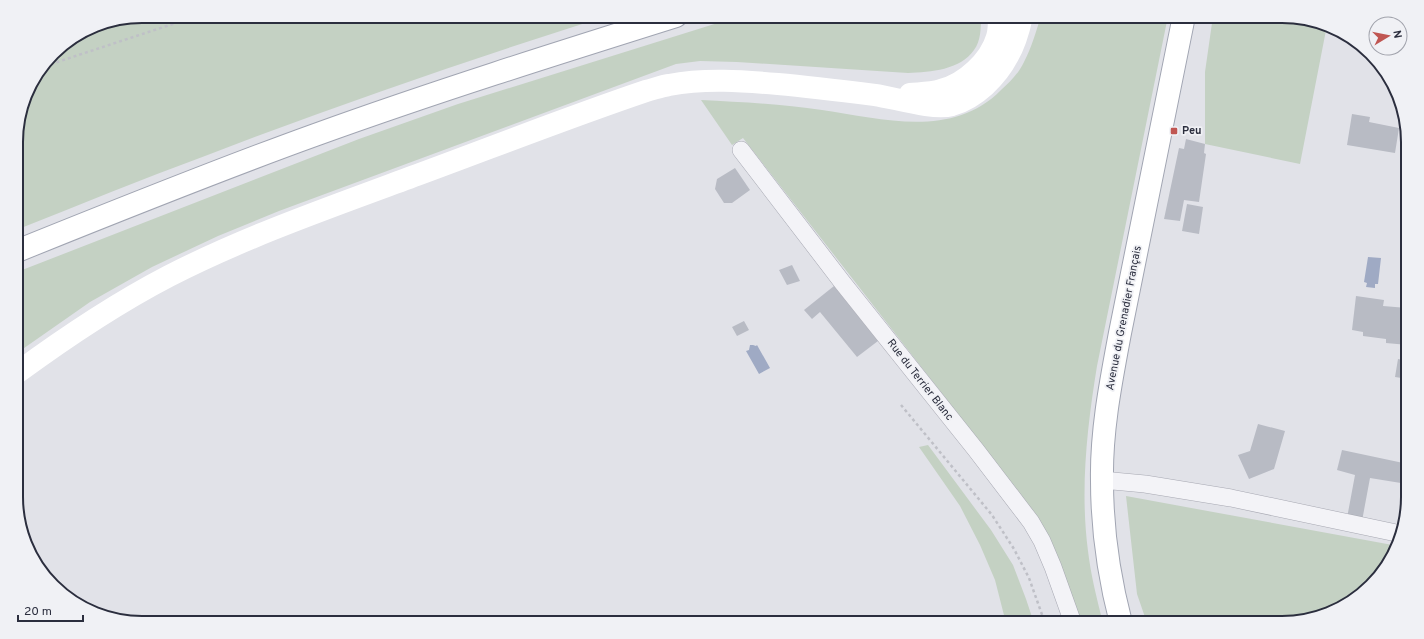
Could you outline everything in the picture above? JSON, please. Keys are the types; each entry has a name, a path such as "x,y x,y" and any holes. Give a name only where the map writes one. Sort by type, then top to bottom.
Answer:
{"main road":[{"path":"23,247 314,135 411,101 653,23"},
{"path":"885,97 940,91 966,80 993,48 998,36 999,23"},
{"path":"23,369 85,324 127,299 226,249 309,216 646,91 689,82 747,81 827,89 942,106 957,103 972,96 993,77 1008,57 1016,40 1020,23"},
{"name":"Avenue du Grenadier Français","path":"1119,616 1115,601 1104,532 1102,480 1105,430 1111,382 1183,23"}],"street":[{"name":"Rue du Terrier Blanc","path":"741,150 842,282 976,450 1030,522 1042,541 1070,616"},
{"path":"1102,480 1145,484 1231,498 1396,533"}],"path":[{"path":"51,64 176,23"},
{"path":"902,404 992,515 1011,543 1029,578 1043,616"}],"green space":[{"path":"134,23 586,23 355,101 158,174 23,227 23,134 25,118 32,96 52,63 82,39 103,29"},
{"path":"718,23 981,23 978,42 968,57 953,66 935,71 908,73 700,61 676,64 279,211 218,236 152,267 90,302 23,349 23,270 359,139 458,104"},
{"path":"1039,23 1167,23 1097,366 1090,412 1085,482 1086,528 1094,587 1101,616 1079,616 1069,589 1010,481 743,138 732,145 701,100 792,106 893,121 916,122 939,120 961,115 982,105 1004,87 1017,74 1022,66 1034,39"},
{"path":"1212,23 1290,23 1306,25 1326,31 1300,164 1205,144 1205,72"},
{"path":"928,445 991,530 1013,565 1032,616 1004,616 995,580 980,545 960,506 919,447"},
{"path":"1126,496 1391,545 1376,570 1355,591 1328,607 1306,614 1290,616 1145,616 1137,594"}],"water":[{"path":"1368,257 1381,258 1378,284 1375,284 1375,288 1366,287 1367,283 1364,282"},
{"path":"750,345 757,345 770,368 759,374 746,351 749,350"}],"building":[{"path":"1352,114 1370,117 1369,122 1399,128 1395,153 1347,145"},
{"path":"1186,139 1205,144 1204,153 1206,154 1199,202 1184,200 1180,221 1164,219 1179,148 1184,149"},
{"path":"735,168 750,190 732,203 724,203 715,189 717,179"},
{"path":"1187,204 1203,207 1199,234 1182,231"},
{"path":"792,265 800,281 787,285 779,270"},
{"path":"834,286 878,341 857,357 820,312 812,319 804,310"},
{"path":"1356,296 1384,300 1383,306 1401,308 1401,344 1386,343 1386,339 1363,336 1363,332 1352,330"},
{"path":"744,321 749,330 737,336 732,327"},
{"path":"1398,359 1401,360 1401,378 1395,377"},
{"path":"1258,424 1285,431 1274,469 1249,479 1238,455 1250,451"},
{"path":"1342,450 1401,463 1401,483 1370,478 1362,521 1347,518 1355,475 1337,470"}],"place":[{"name":"Peu","path":"1174,131"}]}
